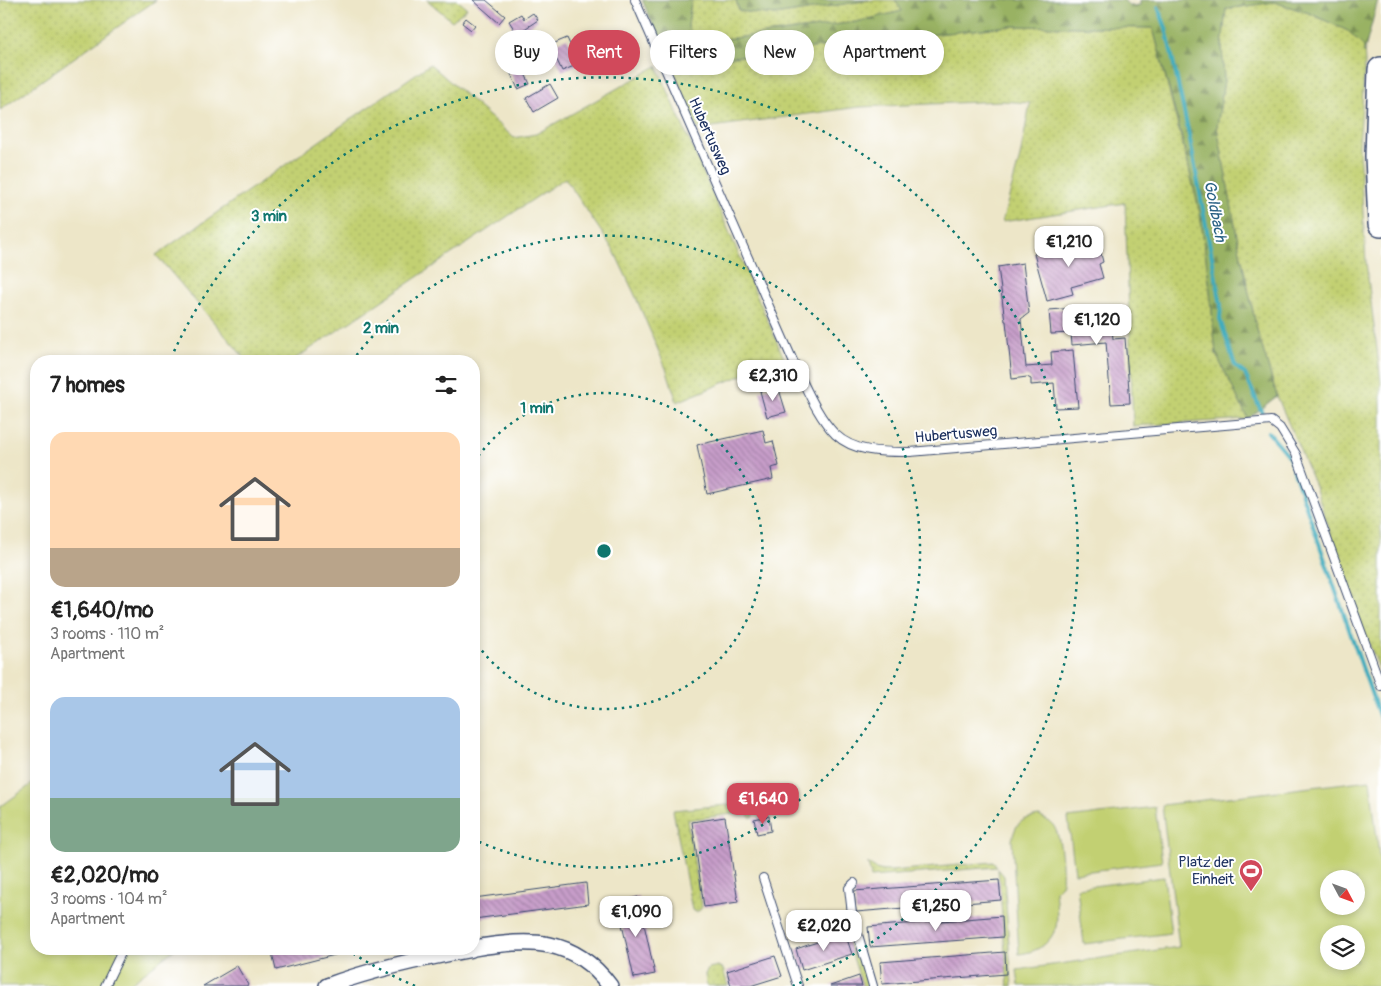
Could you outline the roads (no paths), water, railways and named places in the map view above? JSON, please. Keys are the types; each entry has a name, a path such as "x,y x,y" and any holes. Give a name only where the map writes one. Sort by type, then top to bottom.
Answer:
{"main road":[{"path":"1381,70 1378,156 1381,224"}],"street":[{"path":"480,948 523,942 558,946 567,949 588,962 610,986"},
{"path":"327,986 342,980 444,955"}],"lane":[{"name":"Hubertusweg","path":"635,0 812,402 834,432 845,442 862,448 881,452 910,452 1271,420 1280,428 1296,454 1381,686"},
{"path":"763,878 798,986"},
{"path":"854,883 849,888 852,914 873,986"},
{"path":"105,986 120,955"}],"waterway":[{"name":"Goldbach","path":"1158,7 1166,28 1189,135 1221,305 1220,319 1235,366 1245,374 1262,413"},
{"name":"Goldbach","path":"1268,432 1289,457 1381,721"}],"place":[{"name":"Platz der Einheit","path":"1251,892"}]}
